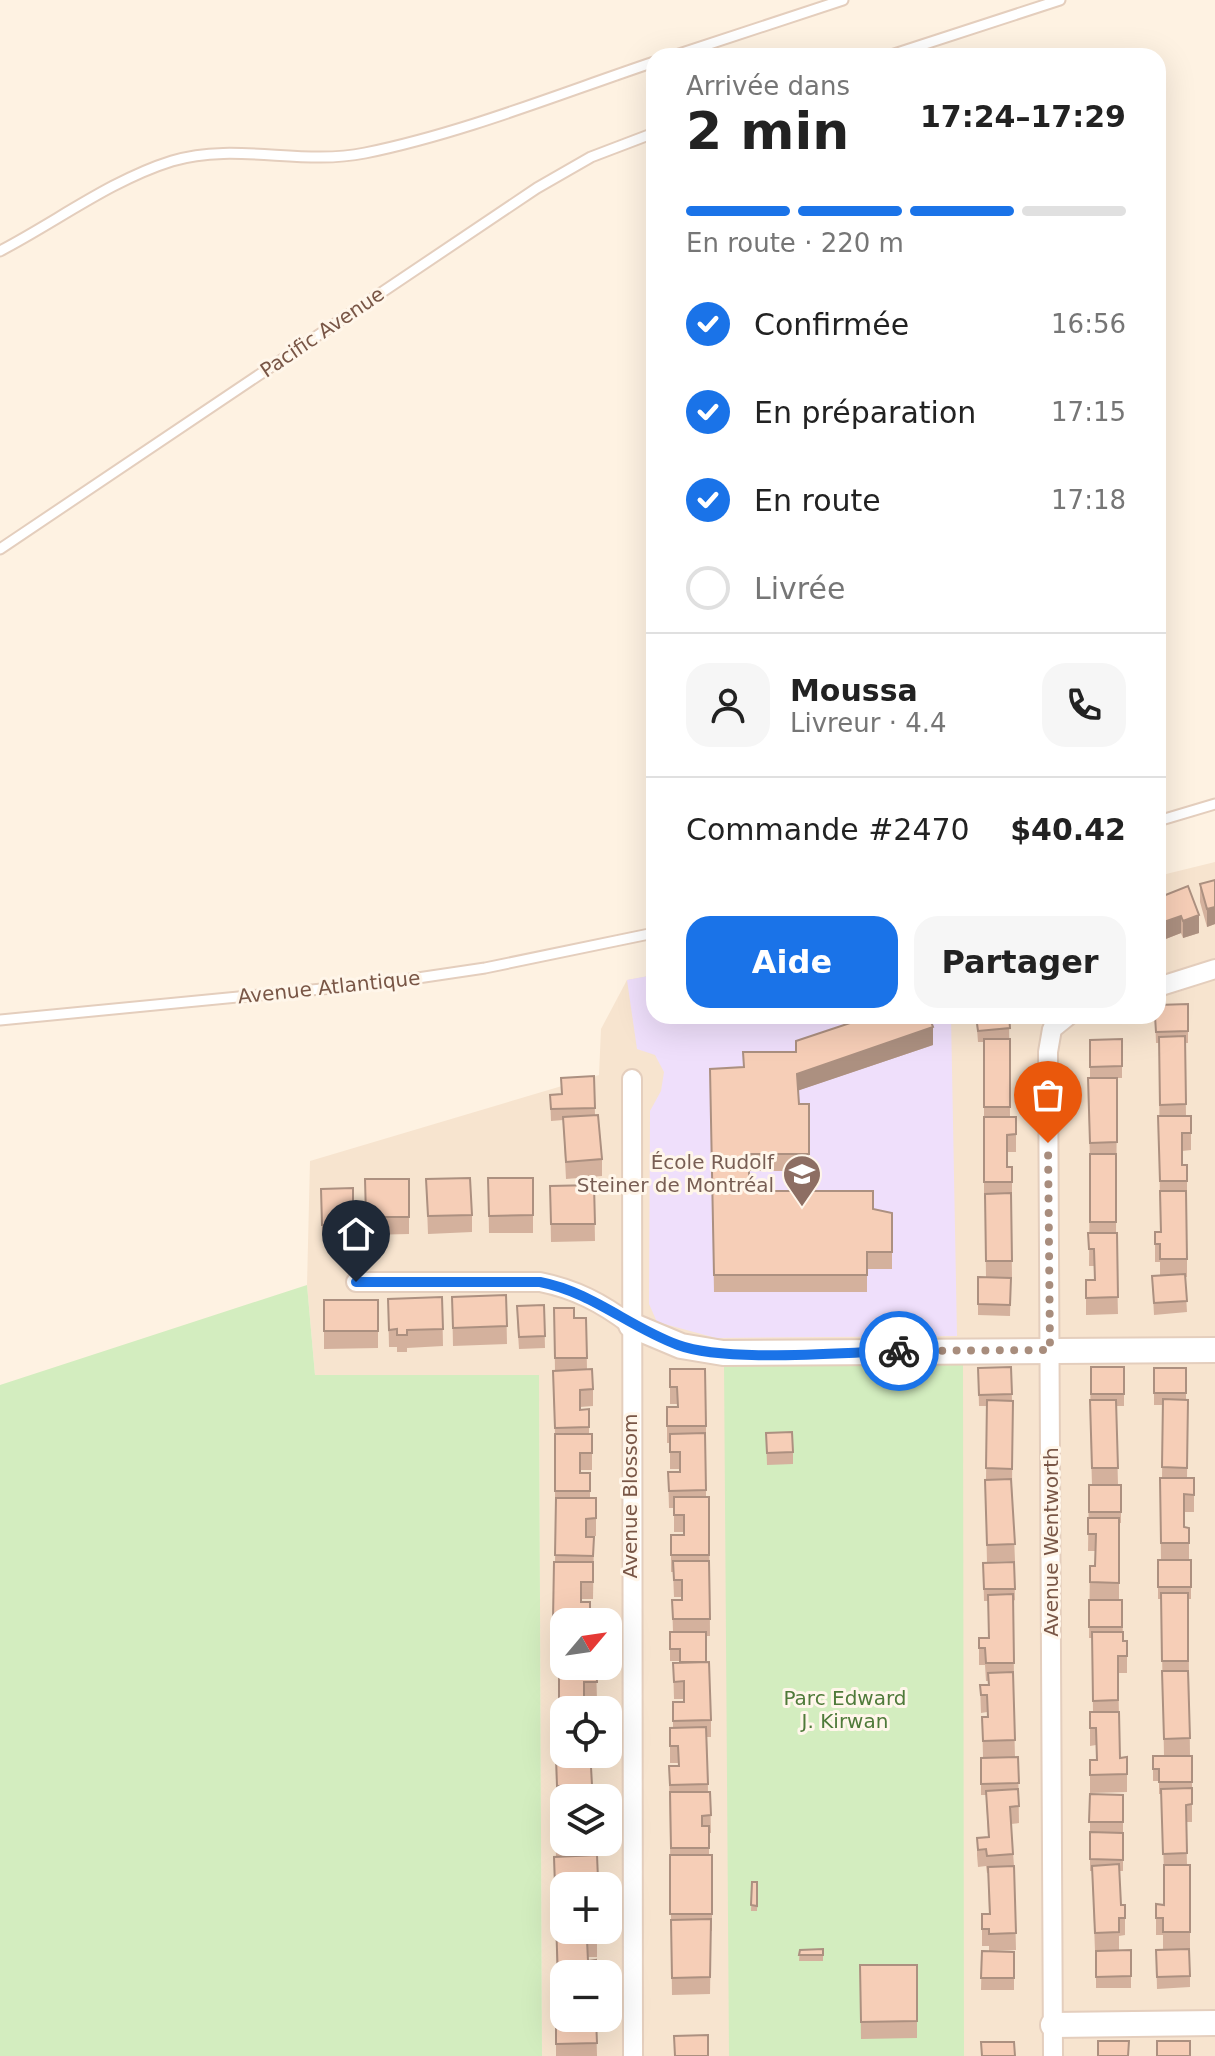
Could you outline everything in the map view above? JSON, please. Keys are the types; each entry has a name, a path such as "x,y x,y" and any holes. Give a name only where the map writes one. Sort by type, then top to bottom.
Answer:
{"street":[{"path":"1166,984 1215,969"},
{"name":"Avenue Wentworth","path":"1053,2056 1048,1052 1052,1029 1058,1024"},
{"name":"Avenue Blossom","path":"632,1079 633,2056"},
{"path":"356,1282 540,1282 569,1288 603,1305 631,1325 681,1346 723,1353 1215,1350"},
{"path":"1053,2025 1215,2023"}],"lane":[{"path":"697,48 843,0"},
{"path":"913,48 1060,0"},
{"path":"0,251 129,180 174,160 232,153 316,158 364,153 431,136 646,65"},
{"name":"Pacific Avenue","path":"0,549 537,188 591,157 646,136"},
{"path":"1166,819 1215,804"},
{"name":"Avenue Atlantique","path":"0,1020 384,983 485,968 646,935"}],"shaded area":[{"path":"1215,862 1215,2056 542,2056 539,1376 315,1375 307,1285 310,1161 599,1075 601,1029 627,980 646,976 646,1024 1166,1024 1166,874"},
{"name":"École Rudolf Steiner de Montréal","path":"646,976 646,1024 951,1024 957,1336 716,1338 657,1322 649,1304 650,1111 661,1091 664,1072 655,1055 637,1049 627,980"}],"green space":[{"path":"307,1285 315,1375 539,1375 542,2056 0,2056 0,1385"},
{"name":"Parc Edward J. Kirwan","path":"963,1359 964,2056 729,2056 724,1363"}],"building":[{"path":"1215,880 1215,907 1207,909 1200,884"},
{"path":"1188,886 1199,915 1183,921 1181,916 1166,921 1166,895"},
{"path":"1188,1004 1188,1031 1156,1032 1156,1024 1166,1024 1166,1005"},
{"path":"847,1024 932,1024 933,1027 797,1074 799,1104 809,1104 809,1154 749,1154 749,1191 873,1191 873,1209 892,1213 892,1252 867,1252 867,1275 714,1275 710,1069 744,1067 743,1052 796,1052 796,1041"},
{"path":"977,1024 1010,1024 1010,1028 978,1031"},
{"path":"1185,1036 1186,1104 1160,1105 1159,1037"},
{"path":"984,1039 1010,1039 1010,1107 984,1107"},
{"path":"1122,1039 1122,1066 1090,1067 1090,1040"},
{"path":"594,1076 595,1108 551,1109 550,1095 562,1094 561,1078"},
{"path":"1088,1078 1117,1078 1117,1142 1090,1143"},
{"path":"598,1115 602,1159 566,1162 563,1117"},
{"path":"1158,1116 1191,1116 1191,1133 1182,1133 1182,1165 1187,1165 1187,1181 1160,1181"},
{"path":"984,1117 1016,1117 1016,1134 1007,1135 1007,1167 1012,1167 1012,1182 984,1182"},
{"path":"1090,1154 1116,1154 1116,1222 1090,1222"},
{"path":"470,1178 472,1215 428,1216 426,1179"},
{"path":"488,1178 533,1178 533,1215 489,1216"},
{"path":"365,1179 409,1179 409,1217 366,1217"},
{"path":"594,1185 595,1224 551,1224 550,1186"},
{"path":"353,1188 353,1224 322,1225 321,1189"},
{"path":"1160,1191 1186,1191 1187,1259 1160,1259 1160,1244 1155,1244 1155,1232 1161,1232"},
{"path":"1011,1193 1012,1261 986,1261 985,1194"},
{"path":"1088,1233 1117,1233 1118,1297 1086,1298 1086,1280 1095,1280 1094,1249 1089,1249"},
{"path":"1185,1274 1187,1301 1154,1303 1152,1276"},
{"path":"978,1277 1011,1278 1010,1305 978,1304"},
{"path":"506,1295 507,1326 453,1328 452,1297"},
{"path":"442,1297 443,1329 407,1330 407,1335 397,1335 397,1329 389,1330 388,1299"},
{"path":"324,1300 378,1300 378,1331 324,1331"},
{"path":"544,1305 545,1336 519,1337 517,1306"},
{"path":"554,1308 574,1308 574,1318 586,1318 587,1358 555,1358"},
{"path":"1011,1367 1012,1394 979,1395 978,1368"},
{"path":"1091,1367 1124,1367 1124,1394 1091,1394"},
{"path":"1154,1368 1186,1368 1186,1393 1154,1393"},
{"path":"592,1369 593,1389 580,1390 580,1410 589,1409 589,1427 555,1428 553,1371"},
{"path":"670,1369 705,1369 706,1426 667,1426 667,1407 678,1407 677,1387 670,1387"},
{"path":"1163,1399 1188,1400 1187,1468 1162,1467"},
{"path":"987,1400 1013,1401 1012,1469 986,1468"},
{"path":"1090,1400 1116,1400 1118,1468 1092,1468"},
{"path":"792,1432 793,1452 767,1453 766,1433"},
{"path":"705,1433 706,1490 669,1491 668,1472 680,1472 680,1452 670,1452 670,1434"},
{"path":"555,1434 592,1434 592,1453 580,1453 580,1473 590,1473 590,1491 555,1491"},
{"path":"1160,1478 1194,1478 1194,1495 1184,1494 1184,1527 1189,1528 1189,1543 1161,1543"},
{"path":"1011,1479 1015,1544 987,1545 985,1480"},
{"path":"1089,1485 1121,1485 1121,1512 1089,1512"},
{"path":"674,1497 709,1497 709,1555 671,1555 671,1535 684,1535 684,1515 674,1515"},
{"path":"556,1498 596,1498 596,1518 586,1519 586,1537 594,1537 593,1556 555,1555"},
{"path":"1088,1518 1119,1518 1119,1583 1090,1582 1090,1566 1095,1566 1096,1534 1088,1534"},
{"path":"1158,1560 1191,1560 1191,1587 1158,1587"},
{"path":"673,1561 709,1561 710,1619 673,1619 672,1600 682,1600 682,1580 674,1580"},
{"path":"554,1562 593,1562 593,1582 581,1582 581,1602 590,1602 590,1608 553,1608"},
{"path":"1014,1562 1015,1589 984,1589 983,1563"},
{"path":"1161,1593 1188,1593 1188,1661 1162,1661"},
{"path":"1013,1594 1014,1663 986,1663 985,1648 979,1648 979,1638 989,1638 988,1595"},
{"path":"1089,1600 1122,1600 1122,1627 1089,1627"},
{"path":"670,1632 706,1632 706,1662 680,1662 680,1649 670,1649"},
{"path":"1092,1632 1123,1632 1123,1641 1127,1641 1127,1656 1118,1656 1118,1700 1093,1701"},
{"path":"709,1662 711,1720 673,1721 673,1702 684,1702 684,1681 674,1682 673,1663"},
{"path":"1162,1671 1188,1671 1190,1738 1164,1739"},
{"path":"1013,1672 1015,1740 983,1741 982,1717 988,1717 987,1695 981,1695 980,1685 989,1685 988,1673"},
{"path":"559,1680 597,1680 584,1682 584,1696 559,1696"},
{"path":"1090,1712 1119,1712 1120,1758 1127,1757 1127,1774 1090,1775 1090,1760 1097,1760 1096,1728 1090,1728"},
{"path":"706,1727 708,1784 670,1785 669,1766 679,1766 678,1746 670,1746 670,1728"},
{"path":"1153,1756 1192,1756 1192,1782 1159,1782 1159,1769 1153,1769"},
{"path":"1018,1757 1019,1783 981,1784 981,1758"},
{"path":"556,1768 591,1768 592,1784 557,1784"},
{"path":"1192,1788 1192,1804 1186,1805 1187,1853 1163,1854 1161,1789"},
{"path":"1018,1789 1019,1806 1010,1807 1013,1854 987,1856 986,1849 978,1850 977,1838 989,1837 986,1791"},
{"path":"670,1792 710,1792 711,1815 702,1816 702,1826 709,1826 709,1848 671,1848"},
{"path":"1090,1794 1123,1795 1123,1822 1089,1822"},
{"path":"1090,1832 1123,1833 1123,1860 1090,1859"},
{"path":"670,1855 712,1855 712,1914 670,1914"},
{"path":"597,1856 598,1872 555,1872 554,1857"},
{"path":"1119,1864 1121,1905 1125,1905 1125,1918 1119,1918 1119,1932 1095,1933 1092,1866"},
{"path":"1164,1865 1190,1865 1190,1932 1163,1932 1163,1918 1156,1918 1156,1904 1164,1905"},
{"path":"1014,1866 1016,1933 989,1934 989,1929 982,1929 982,1914 990,1914 988,1867"},
{"path":"752,1882 757,1882 757,1906 751,1905"},
{"path":"711,1919 710,1977 672,1978 671,1920"},
{"path":"557,1944 587,1944 588,1960 557,1960"},
{"path":"823,1949 823,1955 799,1955 800,1950"},
{"path":"1189,1949 1190,1976 1157,1977 1156,1950"},
{"path":"1131,1950 1131,1976 1096,1977 1096,1951"},
{"path":"982,1951 1014,1952 1014,1978 981,1978"},
{"path":"860,1965 917,1965 917,2021 861,2022"},
{"path":"556,2032 597,2032 597,2043 556,2044"},
{"path":"708,2035 708,2056 675,2056 674,2036"},
{"path":"1098,2041 1129,2041 1128,2056 1098,2056"},
{"path":"1157,2041 1190,2041 1190,2056 1157,2056"},
{"path":"981,2042 1014,2042 1015,2056 982,2056"}],"way so far":[{"path":"899,1351 1050,1350 1048,1143"}],"place":[{"name":"École Rudolf Steiner de Montréal","path":"802,1208"}],"route":[{"path":"356,1282 540,1282 569,1288 603,1305 631,1325 681,1346 723,1353 899,1351"}]}
